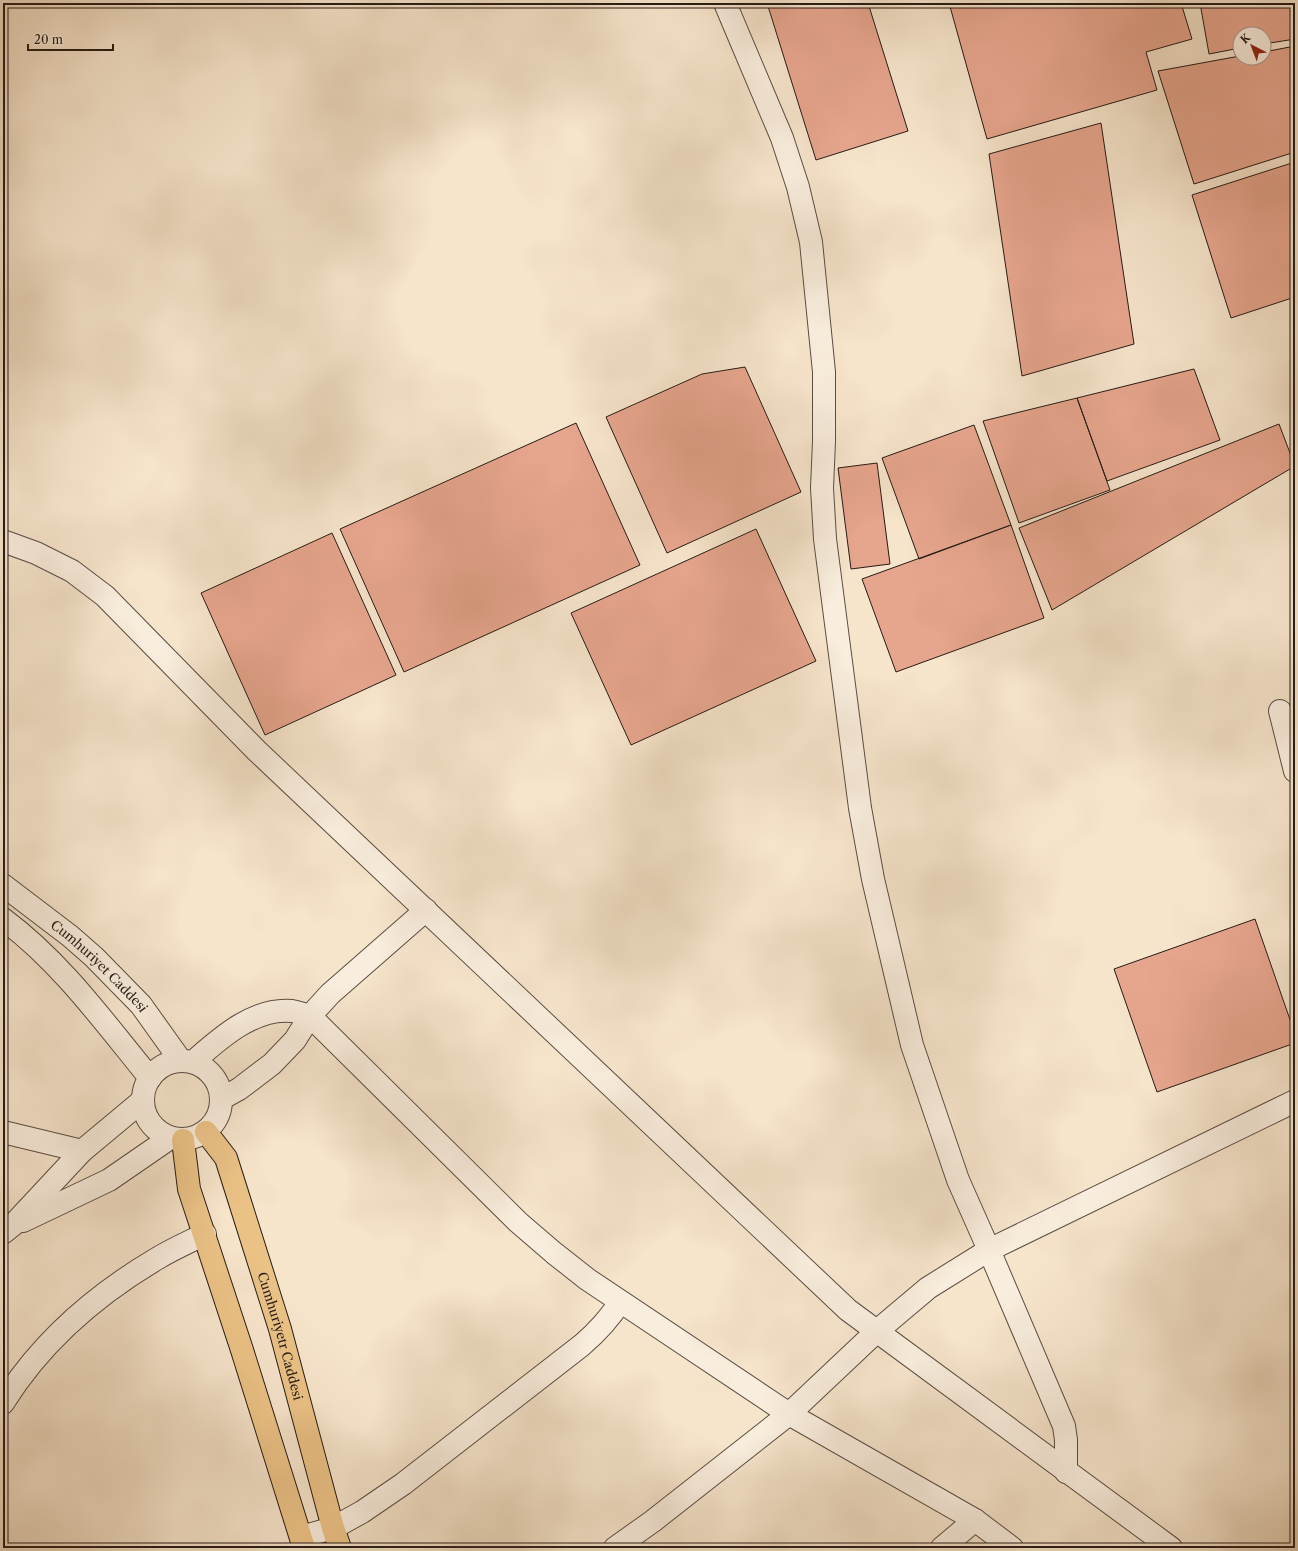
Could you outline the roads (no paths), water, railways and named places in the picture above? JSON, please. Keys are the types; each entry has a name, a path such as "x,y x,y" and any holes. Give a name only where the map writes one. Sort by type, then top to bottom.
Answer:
{"main road":[{"name":"Cumhuriyetr Caddesi","path":"206,1132 226,1158 237,1192 280,1329 336,1538"},
{"path":"177,1139 189,1189 302,1543"}],"street":[{"path":"725,3 782,138 798,187 811,242 824,372 822,488 825,539 860,808 873,879 912,1044 958,1180 1064,1426 1066,1440 1066,1472"},
{"path":"3,541 36,553 72,571 104,596 257,751 848,1310 1171,1548"},
{"path":"1280,711 1295,771"},
{"name":"Cumhuriyet Caddesi","path":"3,885 41,913 94,957 141,1005 187,1061"},
{"path":"222,1099 239,1089 272,1064 295,1040 310,1016 330,994 426,910"},
{"path":"3,919 44,954 75,986 150,1078"},
{"path":"187,1061 234,1028 252,1019 272,1012 292,1011 310,1016 518,1222 587,1279 789,1414 975,1520 1012,1548"},
{"path":"8,1229 109,1180 177,1139 195,1137 206,1132 220,1111 222,1099 219,1087 214,1076 205,1068 187,1061 169,1063 158,1069 144,1088 142,1101 144,1114 150,1124 159,1133 177,1139"},
{"path":"8,1229 82,1150 142,1101"},
{"path":"615,1548 653,1521 789,1414 877,1331 928,1288 989,1250 1295,1101"},
{"path":"3,1132 82,1150"},
{"path":"3,1403 41,1353 76,1316 122,1281 160,1257 204,1234"},
{"path":"302,1543 336,1538 362,1512 403,1484 582,1345 598,1331 620,1302"},
{"path":"942,1548 975,1520"}]}
